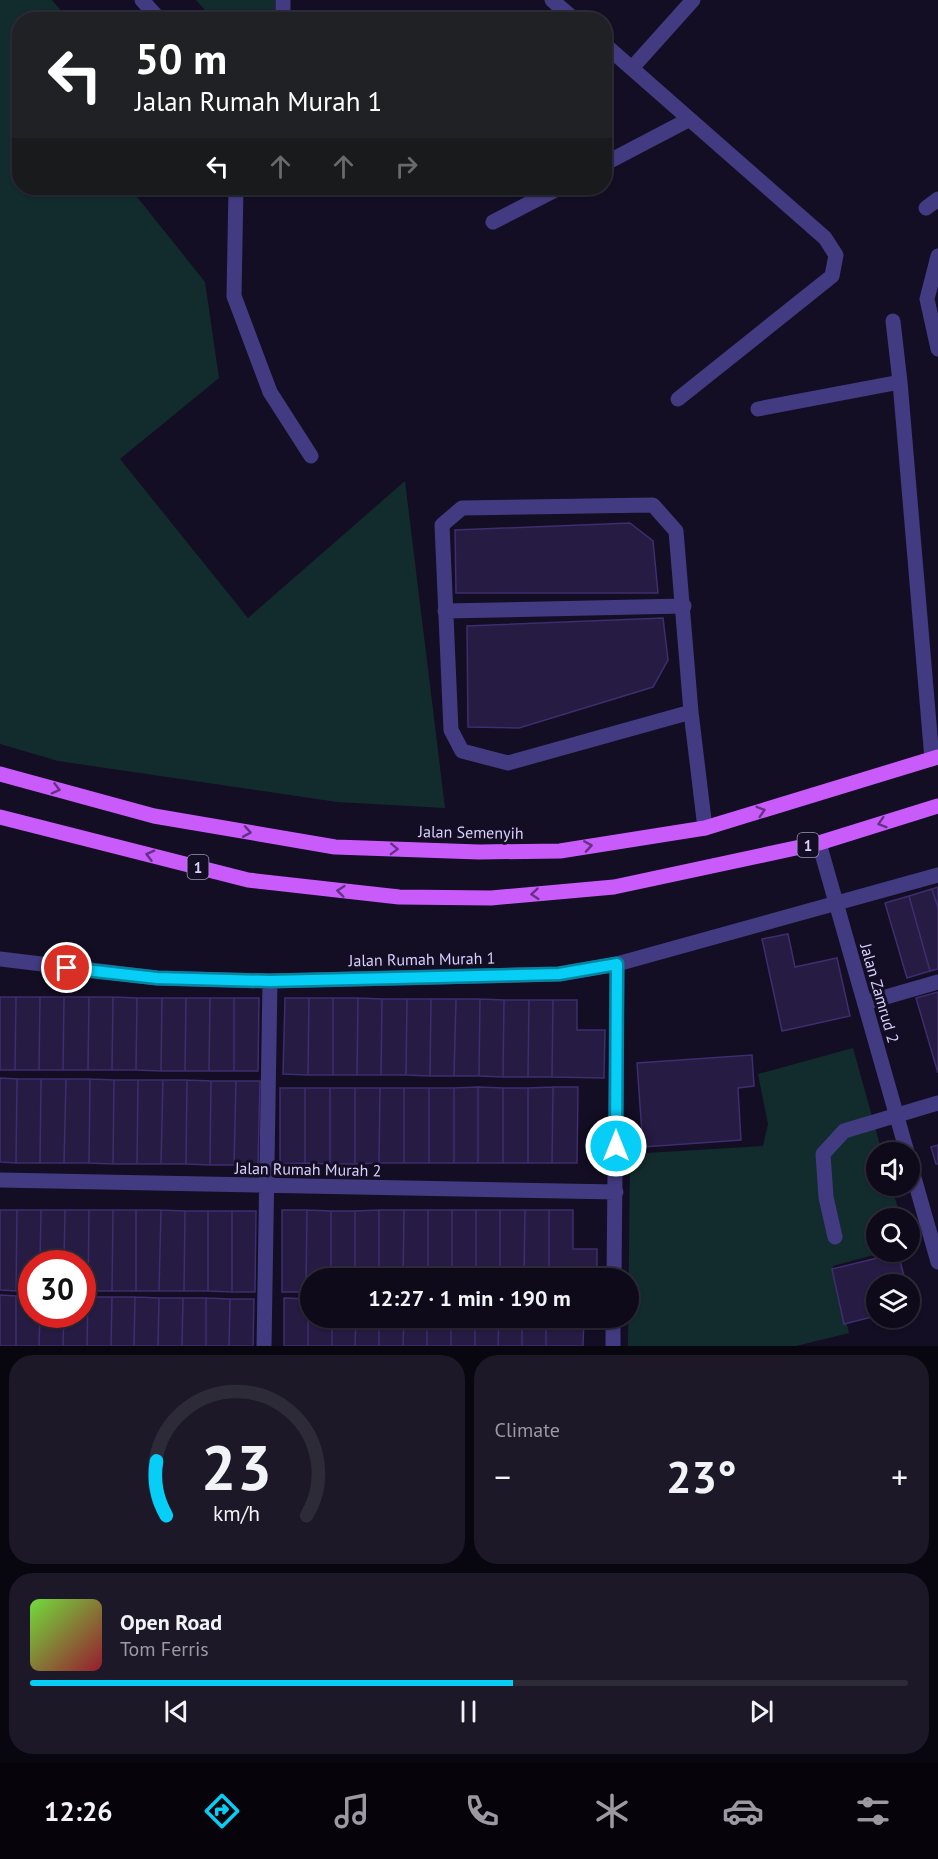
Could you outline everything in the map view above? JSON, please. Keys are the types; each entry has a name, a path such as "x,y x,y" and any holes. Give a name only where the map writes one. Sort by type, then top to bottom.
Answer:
{"main road":[{"name":"Jalan Semenyih","path":"0,774 154,816 335,846 479,852 560,851 705,828 935,758"},
{"name":"1","path":"0,817 248,880 399,897 491,898 614,887 819,843 938,806"}],"street":[{"path":"142,0 152,12"},
{"path":"552,0 566,12"},
{"path":"632,68 693,0"},
{"path":"612,51 825,238 836,255 832,276 678,399"},
{"path":"612,160 688,120"},
{"path":"236,195 234,296 270,392 311,456"},
{"path":"493,222 545,195"},
{"path":"938,256 927,299 938,349"},
{"path":"893,321 935,758"},
{"path":"758,409 900,382"},
{"path":"691,712 508,763 462,751 451,730 442,525 462,508 653,506 676,531 691,712 705,828"},
{"path":"445,611 684,606"},
{"name":"Jalan Zamrud 2","path":"819,843 904,1142"},
{"name":"Jalan Rumah Murah 1","path":"0,959 157,978 270,981 559,974 617,964 938,875"},
{"path":"614,1268 617,964"},
{"path":"264,1346 270,981"},
{"path":"864,1003 938,982"},
{"path":"835,1237 826,1197 823,1154 844,1131 938,1103"},
{"name":"Jalan Rumah Murah 2","path":"0,1180 616,1192"},
{"path":"919,1196 938,1262"},
{"path":"613,1328 613,1346"}],"green space":[{"path":"0,0 52,0 62,12 12,12 12,195 136,195 205,282 219,378 120,459 248,618 405,481 445,808 337,802 58,761 0,744"},
{"path":"196,0 275,0 275,12 207,12"},
{"path":"853,1048 879,1142 866,1142 866,1196 894,1196 898,1208 866,1208 866,1257 833,1266 849,1333 796,1346 628,1346 628,1328 639,1328 639,1268 629,1268 630,1154 763,1146 768,1124 758,1074"}],"building":[{"path":"630,523 653,541 658,593 456,593 455,530"},
{"path":"663,618 668,660 653,687 519,728 468,727 467,626"},
{"path":"938,887 938,908 932,889"},
{"path":"932,889 938,908 938,969 930,971 909,896"},
{"path":"909,896 930,971 907,978 885,903"},
{"path":"788,934 795,967 837,958 850,1016 782,1031 762,939"},
{"path":"938,992 938,1073 916,998"},
{"path":"0,997 16,997 15,1070 0,1070"},
{"path":"16,997 40,997 39,1070 15,1070"},
{"path":"40,997 64,997 63,1070 39,1070"},
{"path":"64,997 89,997 88,1070 63,1070"},
{"path":"89,997 113,997 112,1070 88,1070"},
{"path":"113,997 137,998 136,1070 112,1070"},
{"path":"137,998 162,998 161,1071 136,1070"},
{"path":"162,998 186,998 185,1071 161,1071"},
{"path":"186,998 210,998 209,1071 185,1071"},
{"path":"210,998 234,998 234,1071 209,1071"},
{"path":"234,998 259,998 258,1071 234,1071"},
{"path":"285,998 309,998 308,1075 283,1074"},
{"path":"309,998 333,998 333,1075 308,1075"},
{"path":"333,998 358,998 357,1075 333,1075"},
{"path":"358,998 382,999 381,1075 357,1075"},
{"path":"382,999 407,999 406,1075 381,1075"},
{"path":"407,999 431,999 430,1076 406,1075"},
{"path":"431,999 456,999 454,1076 430,1076"},
{"path":"456,999 480,999 479,1076 454,1076"},
{"path":"480,999 504,1000 503,1077 479,1076"},
{"path":"504,1000 529,1000 528,1077 503,1077"},
{"path":"529,1000 553,1000 552,1077 528,1077"},
{"path":"553,1000 577,1000 577,1030 605,1030 604,1078 552,1077"},
{"path":"752,1055 754,1086 738,1088 741,1140 643,1147 637,1063"},
{"path":"0,1078 17,1079 16,1163 0,1162"},
{"path":"17,1079 41,1079 40,1163 16,1163"},
{"path":"41,1079 66,1079 64,1163 40,1163"},
{"path":"66,1079 90,1079 89,1163 64,1163"},
{"path":"90,1079 114,1080 113,1164 89,1163"},
{"path":"114,1080 138,1080 137,1164 113,1164"},
{"path":"138,1080 163,1080 161,1164 137,1164"},
{"path":"163,1080 187,1080 186,1164 161,1164"},
{"path":"187,1080 211,1081 210,1165 186,1164"},
{"path":"211,1081 236,1081 234,1165 210,1165"},
{"path":"236,1081 260,1081 258,1165 234,1165"},
{"path":"478,1087 503,1088 503,1163 478,1163"},
{"path":"478,1087 478,1163 454,1163 454,1088"},
{"path":"553,1087 578,1087 577,1163 552,1163"},
{"path":"553,1087 552,1163 528,1163 528,1088"},
{"path":"280,1088 305,1088 305,1163 280,1164"},
{"path":"305,1088 330,1088 330,1164 305,1163"},
{"path":"330,1088 355,1088 355,1164 330,1164"},
{"path":"355,1088 380,1088 379,1163 355,1164"},
{"path":"380,1088 404,1088 404,1163 379,1163"},
{"path":"404,1088 429,1088 429,1163 404,1163"},
{"path":"429,1088 454,1088 454,1163 429,1163"},
{"path":"503,1088 528,1088 528,1163 503,1163"},
{"path":"938,1145 938,1164 936,1164 931,1147"},
{"path":"0,1210 17,1210 16,1291 0,1290"},
{"path":"17,1210 41,1210 40,1250 18,1250 18,1291 16,1291"},
{"path":"41,1210 65,1210 64,1250 40,1250"},
{"path":"65,1210 89,1210 89,1250 64,1250"},
{"path":"89,1210 113,1210 112,1291 96,1291 96,1250 89,1250"},
{"path":"113,1210 136,1210 136,1291 112,1291"},
{"path":"136,1210 161,1210 159,1291 136,1291"},
{"path":"161,1210 185,1211 184,1291 159,1291"},
{"path":"282,1210 307,1210 306,1268 300,1268 300,1292 282,1292"},
{"path":"307,1210 331,1211 331,1268 306,1268"},
{"path":"379,1210 379,1268 355,1268 355,1211"},
{"path":"379,1210 404,1210 403,1268 379,1268"},
{"path":"404,1210 428,1210 428,1268 403,1268"},
{"path":"428,1210 452,1210 452,1268 428,1268"},
{"path":"452,1210 476,1210 476,1268 452,1268"},
{"path":"476,1210 500,1210 500,1268 476,1268"},
{"path":"500,1210 525,1210 524,1268 500,1268"},
{"path":"525,1210 549,1210 549,1268 524,1268"},
{"path":"549,1210 573,1210 573,1249 597,1249 597,1268 549,1268"},
{"path":"185,1211 208,1211 208,1291 184,1291"},
{"path":"208,1211 232,1211 232,1292 208,1291"},
{"path":"232,1211 256,1211 255,1292 232,1292"},
{"path":"331,1211 355,1211 355,1268 331,1268"},
{"path":"866,1261 900,1262 903,1274 866,1274 866,1318 844,1324 832,1269"},
{"path":"0,1295 16,1296 16,1346 0,1346"},
{"path":"16,1296 18,1296 18,1328 40,1328 39,1346 16,1346"},
{"path":"96,1297 112,1297 111,1346 87,1346 87,1328 96,1328"},
{"path":"112,1297 135,1297 134,1346 111,1346"},
{"path":"135,1297 159,1298 158,1346 134,1346"},
{"path":"159,1298 183,1298 182,1346 158,1346"},
{"path":"183,1298 206,1298 206,1346 182,1346"},
{"path":"206,1298 230,1299 229,1346 206,1346"},
{"path":"284,1298 300,1299 300,1328 308,1328 308,1346 284,1346"},
{"path":"230,1299 254,1299 253,1346 229,1346"},
{"path":"40,1328 64,1328 63,1346 39,1346"},
{"path":"64,1328 87,1328 87,1346 63,1346"},
{"path":"308,1328 332,1328 332,1346 308,1346"},
{"path":"332,1328 356,1328 355,1346 332,1346"},
{"path":"356,1328 379,1328 379,1346 355,1346"},
{"path":"379,1328 404,1328 403,1346 379,1346"},
{"path":"404,1328 427,1328 427,1346 403,1346"},
{"path":"427,1328 451,1328 451,1346 427,1346"},
{"path":"451,1328 475,1328 475,1346 451,1346"},
{"path":"475,1328 499,1328 498,1346 475,1346"},
{"path":"499,1328 522,1328 522,1346 498,1346"},
{"path":"522,1328 546,1328 546,1346 522,1346"},
{"path":"546,1328 584,1328 583,1346 546,1346"}],"route":[{"path":"67,968 157,978 270,981 559,974 617,964 616,1146"}]}
